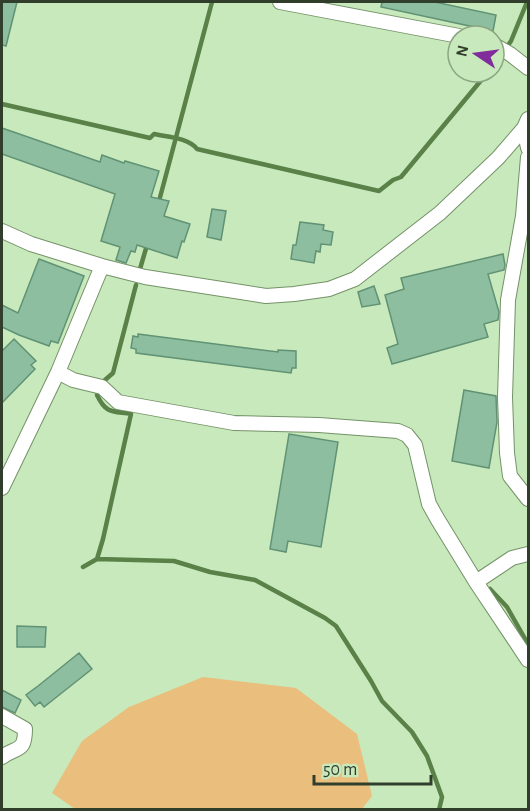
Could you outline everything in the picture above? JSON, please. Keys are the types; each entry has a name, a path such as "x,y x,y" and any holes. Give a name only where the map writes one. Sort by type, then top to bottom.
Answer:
{"street":[{"path":"280,2 446,34"},
{"path":"506,53 528,68"},
{"path":"526,123 528,148"},
{"path":"2,231 31,244 145,277 266,296 329,289 355,279 440,213 498,158 526,123"},
{"path":"528,157 523,216 508,300 506,397 507,453 510,476 528,499"},
{"path":"2,488 58,372 102,266"},
{"path":"58,372 73,380 102,387 118,402 211,419 234,423 319,425 398,431 407,435 415,445 429,504 476,582 528,660"},
{"path":"476,582 512,558 528,554"},
{"path":"2,716 25,729 25,741 20,748 2,758"}],"shaded area":[{"path":"203,677 296,688 357,734 372,796 362,809 75,809 52,793 82,741 129,707"}],"building":[{"path":"2,2 17,2 6,46 2,45"},
{"path":"382,2 435,2 496,15 494,24 460,24 381,7"},
{"path":"2,128 100,162 102,155 159,171 151,197 169,201 164,216 190,224 177,258 137,245 135,252 131,251 126,263 116,260 120,247 101,241 115,194 2,154"},
{"path":"212,209 226,211 221,240 207,237"},
{"path":"300,222 324,225 323,230 333,232 331,245 321,244 320,252 316,251 314,263 291,259"},
{"path":"503,254 504,270 488,274 499,312 498,320 484,324 488,337 392,364 387,348 398,344 385,295 404,289 401,278"},
{"path":"39,259 84,276 58,343 51,341 49,346 2,327 2,305 18,313"},
{"path":"374,286 380,304 362,307 358,292"},
{"path":"138,334 278,352 278,350 296,351 296,368 292,368 291,373 136,353 136,349 131,348 133,336 138,337"},
{"path":"14,339 36,361 31,365 35,369 2,403 2,351"},
{"path":"464,390 496,396 497,422 489,468 452,461"},
{"path":"289,434 338,442 321,547 288,541 286,552 270,549"},
{"path":"17,626 46,627 45,647 17,647"},
{"path":"79,653 92,669 44,707 40,702 35,706 26,695"},
{"path":"2,690 21,700 15,713 2,707"}],"waterway":[{"path":"158,205 212,2"},
{"path":"506,48 527,2"},
{"path":"2,104 150,138 154,134 178,138 189,142 197,149 379,191 401,177 478,84"},
{"path":"140,269 147,245"},
{"path":"105,380 113,373 136,285"},
{"path":"83,567 97,559 131,414 107,409 97,395 99,390"},
{"path":"97,559 174,561 210,572 255,580 336,626 382,701 412,732 427,756 442,797 439,810"},
{"path":"490,589 507,607 528,644"}]}
